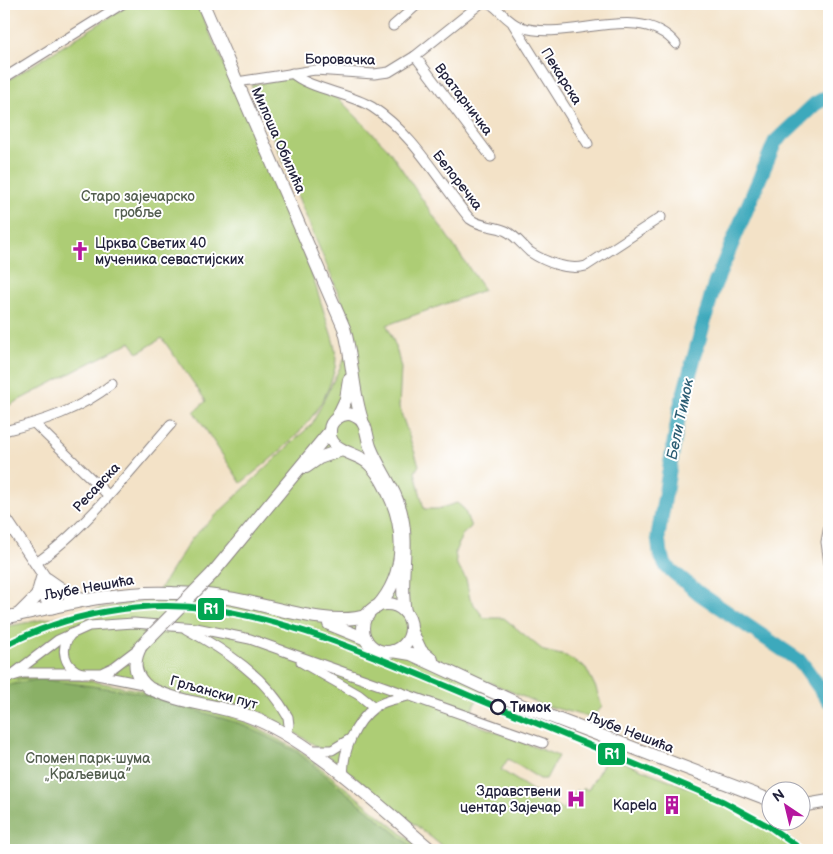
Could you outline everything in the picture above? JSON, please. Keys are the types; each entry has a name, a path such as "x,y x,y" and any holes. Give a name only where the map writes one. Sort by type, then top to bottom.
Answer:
{"main road":[{"name":"Милоша Обилића","path":"203,4 328,288 350,348 356,397 362,420"},
{"name":"Милоша Обилића","path":"328,288 344,341 349,376 346,399 337,418"},
{"path":"143,684 135,667 136,658 141,646 212,574 330,431 337,418 349,414 362,420 366,436 375,457 393,489 403,518 406,542 402,587 404,612"},
{"path":"330,431 332,442 369,463 379,476 390,496 398,523 400,557 397,577 389,593 372,611 364,626 366,639"},
{"path":"287,484 319,458 360,446 366,436"},
{"path":"18,615 37,596 42,573 70,595 89,600"},
{"name":"Љубе Нешића","path":"4,618 89,600 128,594 172,592 212,595 268,606"},
{"path":"393,605 404,612 409,619 411,630 406,642 393,651 379,650 366,639 344,628 268,606 337,620 354,619 393,605"},
{"name":"Љубе Нешића","path":"411,630 424,654 482,689"},
{"name":"Љубе Нешића","path":"393,651 411,654 482,689 715,781 760,797"},
{"name":"Грљански пут","path":"143,684 155,691 242,713 285,734 344,778 432,850"},
{"path":"810,804 829,801"}],"street":[{"path":"4,78 122,4"},
{"path":"393,26 418,4"},
{"name":"Боровачка","path":"237,82 315,70 384,73 394,70 415,56 480,4"},
{"path":"490,4 512,22 531,30 551,32 611,22 623,22 664,32 676,44"},
{"name":"Пекарска","path":"512,22 588,144"},
{"name":"Вратарничка","path":"415,56 491,157"},
{"name":"Белоречка","path":"292,73 306,81 348,95 374,108 389,119 420,153 470,219 478,225 506,231 530,252 547,261 572,268 586,266 660,217"},
{"path":"4,431 34,424 86,403 112,384"},
{"path":"34,424 108,495"},
{"name":"Ресавска","path":"42,573 54,551 108,495 171,424"},
{"path":"4,516 8,530 42,573 45,598 53,608"},
{"path":"829,526 826,542 829,562"},
{"path":"6,679 50,645 73,632 89,626 106,623 182,627 236,635 543,743"},
{"path":"182,627 223,650 253,674 288,717 289,725 285,734"},
{"path":"73,632 65,643 66,659 75,670 143,684"},
{"path":"6,679 23,673 88,674 110,670 141,646"},
{"path":"279,650 359,695 374,708"},
{"path":"307,749 322,752 343,745 352,737 374,708 388,701 408,696"},
{"path":"344,778 343,761 352,737"}],"green space":[{"name":"Старо зајечарско гробље","path":"131,4 197,4 281,193 310,270 336,353 335,368 329,387 310,419 285,447 241,483 194,412 206,401 162,338 138,353 130,342 4,408 4,83"},
{"path":"291,78 339,99 388,149 484,290 387,325 396,347 401,368 399,407 419,465 415,472 424,509 438,509 457,503 464,509 471,527 462,535 455,552 457,565 466,579 470,599 484,618 504,618 544,651 566,656 586,668 596,688 602,707 592,718 540,704 489,682 474,705 468,721 558,756 546,779 540,779 508,759 501,770 563,810 576,790 581,792 584,788 588,790 608,756 682,785 731,807 760,824 760,832 774,832 797,850 447,850 316,746 263,713 62,670 16,679 40,677 91,681 139,690 242,720 300,751 422,850 4,850 4,627 154,598 192,538 312,424 356,335 251,85"},
{"name":"Спомен парк-шума „Краљевица”","path":"40,679 135,692 241,724 297,752 416,850 4,850 4,686"}],"waterway":[{"name":"Бели Тимок","path":"829,96 815,104 775,142 714,286 680,408 658,536 660,554 667,567 700,594 801,662 829,701"}],"transit line":[{"name":"R1","path":"4,646 53,625 104,612 131,608 185,606 211,609 276,623 374,656 722,801 770,827 802,850"}],"place":[{"name":"Црква Светих 40 мученика севастијских","path":"80,251"},
{"name":"Тимок","path":"498,707"},
{"name":"Здравствени центар Зајечар","path":"576,799"},
{"name":"Kapela","path":"672,805"}]}
